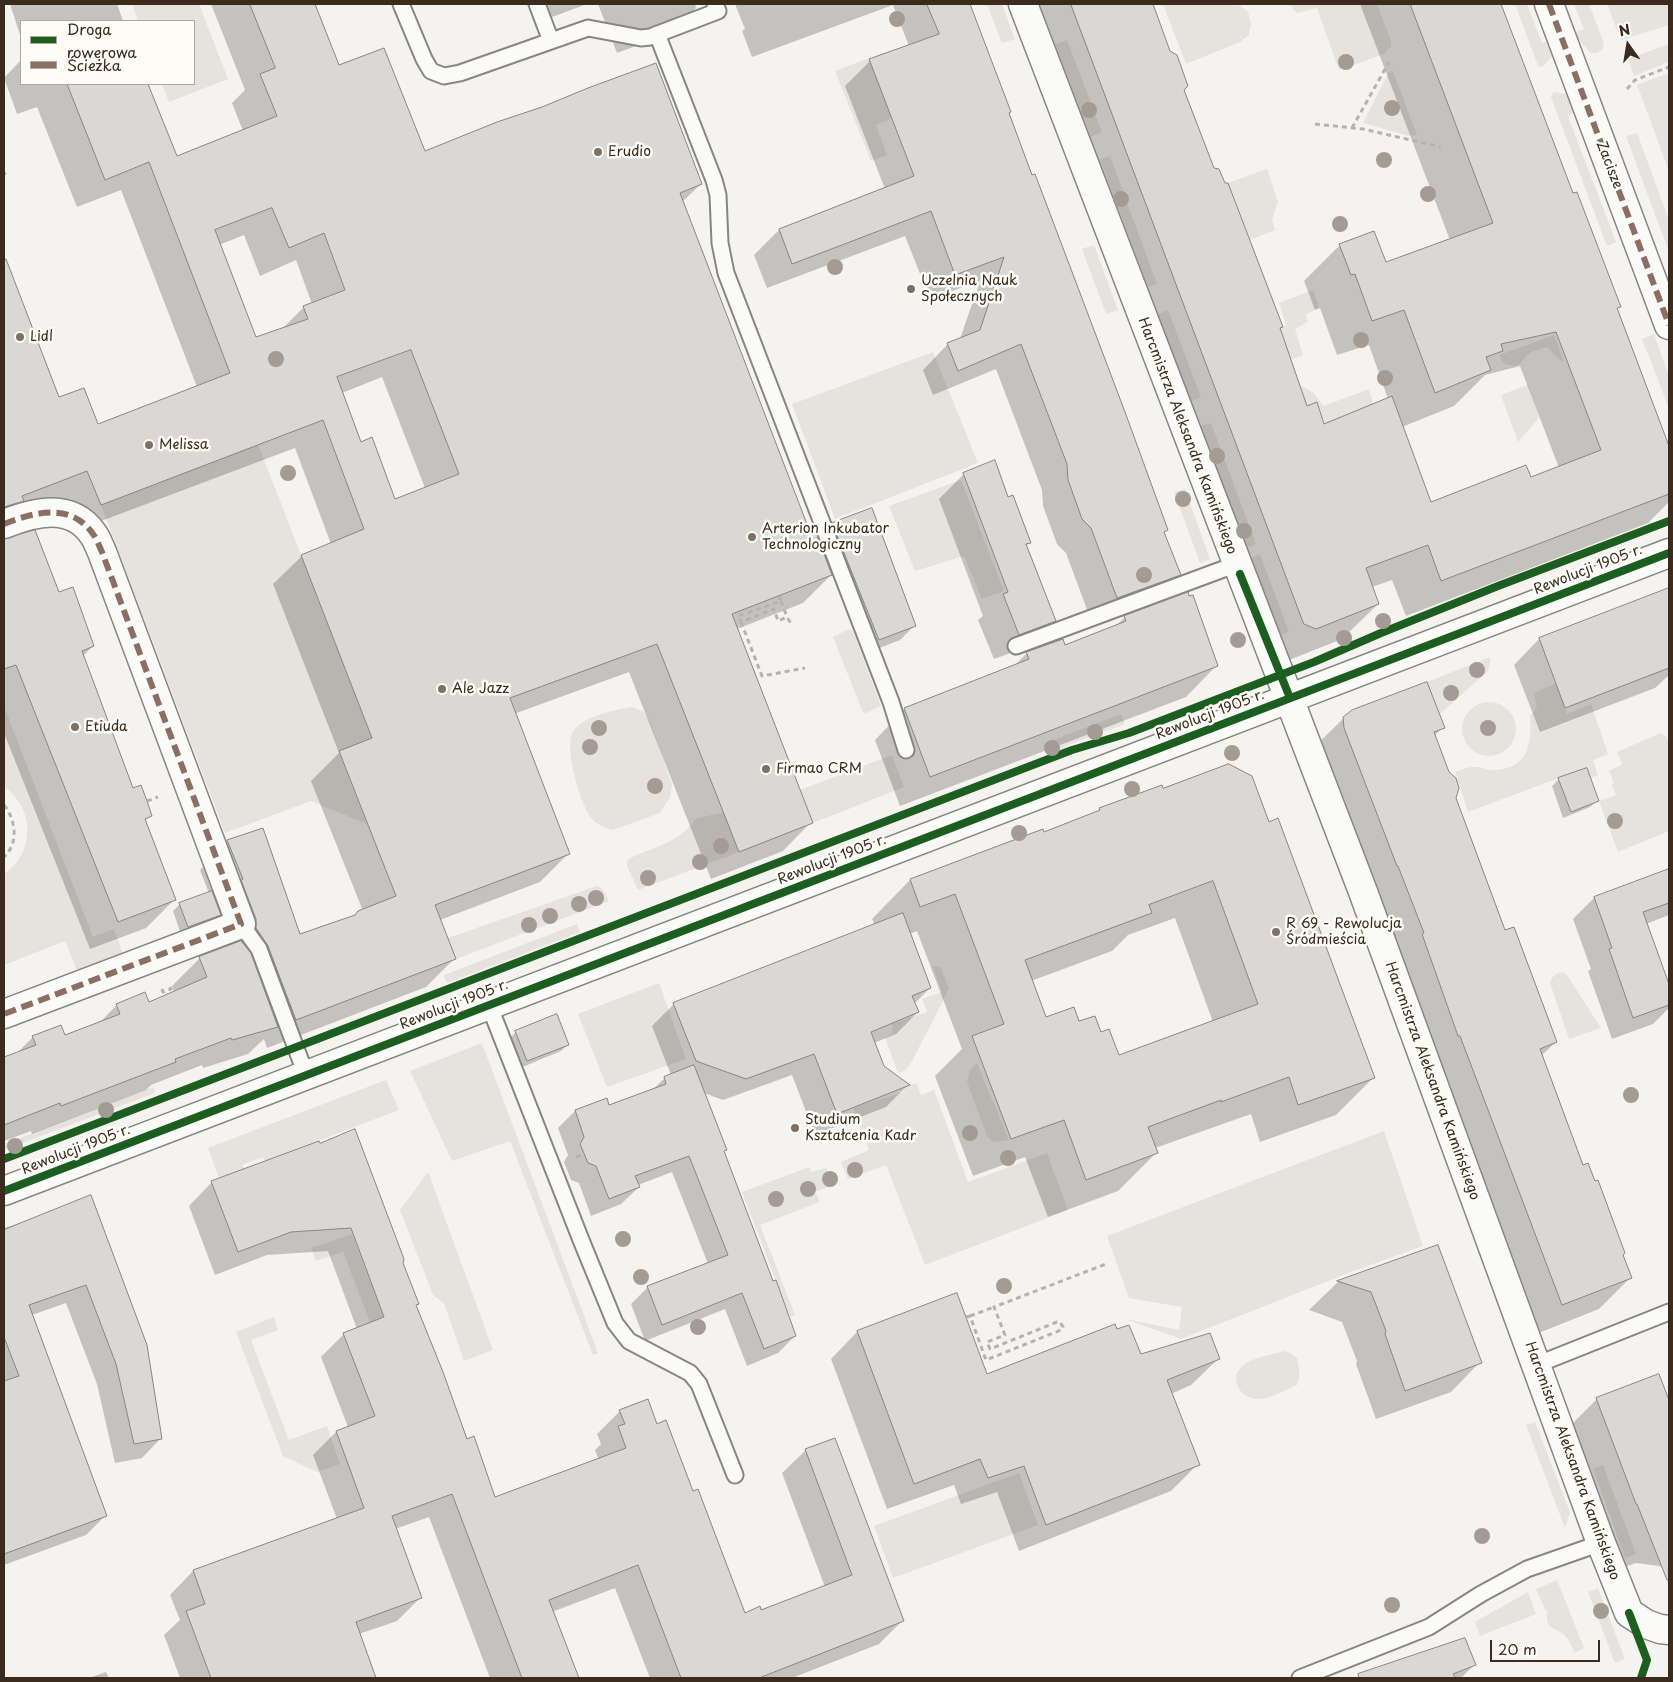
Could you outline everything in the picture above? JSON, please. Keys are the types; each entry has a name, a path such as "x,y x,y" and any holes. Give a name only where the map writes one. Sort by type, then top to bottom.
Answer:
{"street":[{"name":"Harcmistrza Aleksandra Kamińskiego","path":"1023,4 1290,698 1601,1543 1629,1613 1646,1624 1669,1630"},
{"name":"Zacisze","path":"1549,4 1669,325"},
{"path":"4,524 32,514 50,512 66,514 83,523 93,534 102,552 241,924 4,1014"},
{"name":"Rewolucji 1905 r.","path":"4,1191 1669,553"}],"lane":[{"path":"401,4 431,71 444,76 460,73 588,28 641,38 658,34 718,11 715,4"},
{"path":"537,4 551,41"},
{"path":"658,34 714,180 718,195 720,243 726,273 891,702 906,750"},
{"path":"1016,646 1237,564"},
{"path":"241,924 259,949 306,1075"},
{"path":"489,1005 615,1324 629,1341 690,1373 699,1384 735,1475"},
{"path":"1536,1365 1669,1312"},
{"path":"1300,1678 1429,1627 1481,1594 1527,1569 1601,1543"}],"path":[{"path":"1352,128 1389,62"},
{"path":"1627,89 1635,80 1669,67"},
{"path":"1314,124 1352,128 1441,146"},
{"path":"779,596 792,625"},
{"path":"781,601 738,616 762,676 805,668"},
{"path":"741,622 774,610 778,621 787,617"},
{"path":"147,801 161,796"},
{"path":"4,805 11,814 14,824 14,835 12,844 4,857"},
{"path":"163,992 171,989"},
{"path":"994,1307 1005,1335 987,1342 990,1349 1057,1322 1060,1322 1064,1327 1061,1330 986,1360 968,1316 1106,1264"}],"shaded area":[{"path":"132,4 199,4 228,79 169,102 162,85 195,85 195,20 138,20"},
{"path":"987,4 1002,4 1015,39 1002,43"},
{"path":"1163,4 1222,4 1240,6 1248,12 1251,24 1249,35 1240,42 1186,64"},
{"path":"1291,4 1377,4 1391,41 1391,46 1384,54 1339,70 1317,8 1298,13 1293,10"},
{"path":"1515,4 1527,4 1542,43 1554,39 1555,53 1542,67 1538,66"},
{"path":"1574,4 1589,4 1604,43 1602,50 1597,53 1591,53 1575,36 1576,32 1584,29"},
{"path":"1607,4 1669,4 1669,25 1621,40"},
{"path":"1067,40 1102,132 1091,137 1055,44"},
{"path":"1669,44 1669,62 1634,76 1628,59"},
{"path":"869,58 893,118 876,125 887,155 871,161 835,71"},
{"path":"1393,71 1417,135 1409,136 1363,123 1389,72"},
{"path":"1669,73 1669,171 1637,85"},
{"path":"1554,92 1571,95 1575,112 1568,116 1616,242 1607,246 1551,97"},
{"path":"1637,133 1669,220 1669,252 1626,136"},
{"path":"1110,156 1157,284 1148,287 1100,159"},
{"path":"1267,169 1278,202 1272,219 1275,230 1250,240 1228,183"},
{"path":"1094,245 1118,310 1106,314 1082,249"},
{"path":"1313,290 1319,307 1306,315 1308,322 1295,329 1303,355 1291,360 1276,330 1286,325 1279,303"},
{"path":"1168,310 1201,397 1190,402 1157,315"},
{"path":"1654,334 1669,376 1669,408 1642,339"},
{"path":"1554,335 1564,362 1557,358 1548,347 1532,352 1519,365 1515,366 1504,364 1499,355"},
{"path":"933,352 978,463 835,519 792,404"},
{"path":"1528,385 1538,419 1518,442 1501,395"},
{"path":"1298,386 1313,393 1323,406 1369,389 1374,406 1325,425 1317,402 1305,406"},
{"path":"1211,423 1256,544 1246,548 1200,426"},
{"path":"258,444 372,738 339,752 367,824 311,801 225,833 101,505"},
{"path":"961,480 1004,591 982,599 964,556 915,571 889,506"},
{"path":"1185,489 1210,559 1200,563 1174,492"},
{"path":"1260,554 1289,632 1279,635 1250,559"},
{"path":"849,629 853,631 881,706 866,713 862,710 833,637"},
{"path":"1490,657 1488,671 1440,714 1427,682"},
{"path":"1556,683 1567,714 1591,704 1608,754 1593,760 1598,775 1591,778 1586,768 1468,812 1455,772 1472,767 1491,770 1505,769 1521,760 1526,753 1530,736 1530,716 1537,708 1534,693"},
{"path":"1489,702 1499,704 1508,710 1514,719 1516,729 1514,739 1508,748 1499,754 1489,756 1479,754 1470,748 1464,739 1462,729 1464,719 1470,710 1479,704"},
{"path":"4,706 93,937 114,929 123,954 77,971 65,941 4,965 4,874 19,859 26,840 27,830 23,810 18,801 4,787"},
{"path":"633,707 644,712 650,721 672,785 670,797 660,813 613,830 605,828 593,820 583,803 574,776 570,748 571,737 579,725 593,717 618,709"},
{"path":"1121,714 1125,724 1052,751 1048,742"},
{"path":"1661,733 1666,736 1669,742 1669,831 1618,852 1599,801 1616,795 1609,771 1622,764 1617,752"},
{"path":"892,755 904,787 813,823 800,790"},
{"path":"724,812 739,852 638,890 627,866 627,861 630,858 675,838 683,833 695,819"},
{"path":"597,886 602,888 609,901 456,959 448,938"},
{"path":"577,924 580,932 447,983 444,975"},
{"path":"932,965 941,968 949,989 910,1065 904,1071 898,1073 885,1038 893,1033 892,1024 927,1012 922,999 942,992"},
{"path":"1562,972 1567,975 1601,1028 1569,1039 1550,983 1554,976"},
{"path":"659,983 686,1059 607,1087 578,1014"},
{"path":"482,1043 598,1353 593,1355 510,1141 452,1161 410,1071"},
{"path":"977,1063 1009,1140 993,1142 987,1136 967,1082 970,1070"},
{"path":"386,1080 399,1110 265,1161 263,1157 242,1165 244,1169 219,1178 208,1148"},
{"path":"905,1084 917,1084 921,1095 934,1090 968,1182 1047,1153 1068,1210 925,1265 886,1165 848,1179 841,1162 869,1150 853,1108 903,1092"},
{"path":"153,1087 155,1093 4,1150 4,1144"},
{"path":"1384,1131 1423,1246 1351,1272 1181,1339 1125,1319 1179,1330 1182,1307 1129,1298 1107,1236"},
{"path":"809,1167 811,1172 826,1168 833,1185 815,1192 820,1202 760,1225 795,1315 790,1317 742,1192"},
{"path":"428,1172 493,1350 464,1361 444,1303 433,1295 400,1210"},
{"path":"352,1234 384,1317 370,1322 343,1252 316,1261 311,1248"},
{"path":"274,1317 278,1330 251,1340 289,1440 327,1426 340,1464 317,1472 283,1456 236,1332"},
{"path":"1283,1351 1297,1358 1299,1375 1297,1385 1261,1399 1249,1397 1240,1390 1236,1379 1240,1368 1254,1359"},
{"path":"1535,1422 1570,1512 1565,1528 1526,1425"},
{"path":"1603,1465 1636,1554 1625,1558 1593,1469"},
{"path":"1019,1473 1038,1525 893,1578 874,1526"},
{"path":"1557,1580 1584,1648 1574,1653 1567,1638 1548,1623 1547,1611 1536,1589"},
{"path":"1598,1588 1625,1659 1615,1663 1588,1592"},
{"path":"1528,1592 1536,1614 1480,1636 1475,1622"}],"building":[{"path":"250,4 315,4 339,65 384,48 425,151 656,63 702,184 680,193 810,532 815,530 832,575 732,614 813,823 739,852 657,644 510,698 570,854 435,905 456,959 296,1020 268,946 256,928 256,919 241,880 243,879 227,840 263,828 300,934 355,915 358,911 396,896 339,751 372,738 301,555 364,529 323,420 101,505 87,471 22,496 24,501 4,507 4,260 6,259 59,397 84,388 98,424 230,373 149,162 105,180 67,85 148,85 177,156 277,116 260,74 275,68","holes":["272,208 289,248 324,233 345,290 303,306 308,319 256,337 215,230","411,350 459,474 395,499 372,437 361,442 337,377"]},
{"path":"927,4 970,4 1011,112 1009,113 1032,175 1035,174 1125,412 1168,530 1164,532 1181,575 1117,598 1091,528 1082,519 1068,480 1067,464 1021,344 958,371 947,343 980,330 1004,257 955,275 931,211 792,264 779,229 914,176 869,59 939,34"},
{"path":"1071,4 1153,4 1170,51 1177,55 1188,86 1184,90 1214,168 1219,169 1225,183 1228,183 1283,327 1280,328 1307,406 1317,402 1324,424 1392,396 1431,502 1526,465 1531,477 1601,450 1556,332 1501,344 1503,351 1486,357 1491,370 1435,393 1404,310 1372,321 1355,274 1351,275 1339,244 1374,231 1386,262 1493,223 1410,4 1501,4 1573,193 1577,192 1621,307 1617,308 1669,446 1669,494 1441,581 1428,545 1366,568 1379,604 1316,629 1304,624"},
{"path":"995,460 1008,497 1013,495 1031,543 1026,544 1056,621 1019,635 1003,594 1008,592 963,473"},
{"path":"872,508 916,626 879,640 832,523"},
{"name":"Etiuda","path":"35,530 59,592 73,587 94,646 82,651 133,788 141,785 152,816 145,819 176,900 118,922 16,665 4,669 4,539"},
{"path":"1669,588 1669,668 1565,708 1539,638"},
{"path":"1188,592 1189,596 1193,595 1218,666 930,777 904,708 1029,659 1026,652 1063,639 1065,645 1126,621 1124,616"},
{"path":"1427,682 1445,728 1434,732 1449,772 1456,778 1459,788 1456,798 1505,930 1514,927 1557,1042 1540,1049 1583,1165 1588,1163 1595,1181 1598,1180 1625,1253 1623,1255 1632,1278 1562,1305 1460,1036 1458,1036 1422,934 1424,933 1344,728 1343,717 1352,710"},
{"name":"R 69 - Rewolucja Śródmieścia","path":"1229,764 1252,776 1269,822 1278,818 1375,1078 1298,1105 1289,1077 1221,1102 1221,1100 1148,1127 1158,1153 1086,1180 1064,1120 1011,1139 972,1036 1004,1024 955,894 920,907 910,879 1043,829 1044,832 1100,810 1099,808 1162,785 1163,788","holes":["1213,881 1258,1004 1119,1055 1109,1029 1101,1032 1095,1016 1079,1021 1074,1007 1046,1017 1025,960 1152,913 1149,905"]},
{"path":"1587,768 1599,801 1571,812 1558,778"},
{"path":"1669,869 1669,903 1643,912 1669,984 1669,1005 1633,1018 1609,949 1612,948 1594,897"},
{"path":"212,891 221,915 188,927 179,903"},
{"path":"903,913 931,988 912,996 919,1012 871,1032 884,1066 910,1085 837,1114 814,1054 746,1079 696,1061 673,1003"},
{"path":"241,941 251,953 278,1027 232,1040 231,1038 175,1059 176,1062 61,1106 60,1103 4,1125 4,1057 36,1045 32,1036 61,1025 65,1035 120,1014 116,1004 145,992 149,1002 207,977 199,957"},
{"path":"557,1014 569,1045 527,1061 515,1031"},
{"path":"694,1065 727,1150 724,1151 773,1281 776,1280 796,1336 764,1349 742,1293 662,1325 647,1286 728,1255 689,1156 635,1176 640,1187 609,1199 596,1166 588,1163 580,1144 584,1137 575,1110 607,1098 609,1105 666,1084 664,1077"},
{"path":"355,1129 404,1259 403,1263 419,1304 416,1305 467,1439 474,1436 495,1497 626,1448 618,1426 625,1424 619,1410 648,1399 657,1424 666,1420 693,1491 698,1489 745,1613 760,1606 761,1610 852,1575 805,1449 835,1438 904,1621 759,1678 681,1678 638,1565 549,1600 579,1678 522,1678 452,1494 392,1516 422,1598 356,1622 376,1678 211,1678 186,1611 205,1604 193,1570 364,1508 336,1431 375,1416 343,1333 384,1317 351,1228 291,1232 238,1252 211,1181"},
{"path":"91,1195 147,1345 162,1439 134,1444 116,1364 86,1285 29,1305 107,1516 4,1554 4,1381 19,1376 4,1337 4,1230"},
{"path":"1438,1245 1482,1363 1405,1391 1385,1334 1386,1331 1371,1292 1337,1281"},
{"path":"957,1293 987,1374 1115,1324 1117,1329 1129,1325 1141,1354 1210,1333 1220,1359 1167,1380 1200,1465 1046,1525 1024,1466 988,1478 980,1459 914,1484 857,1331"},
{"path":"1659,1374 1669,1400 1669,1580 1667,1580 1636,1504 1596,1398"},
{"path":"1465,1638 1476,1665 1453,1674 1456,1678 1359,1678 1358,1674"}],"marked path":[{"path":"1549,4 1669,325"},
{"path":"4,524 27,516 52,512 74,517 84,524 96,538 241,924 4,1014"}],"cycle path":[{"path":"4,1159 1072,750 1129,733 1314,662 1498,586 1669,521"},
{"path":"4,1191 1669,553"},
{"path":"1240,574 1290,698"},
{"path":"1629,1613 1647,1660 1641,1678"}],"place":[{"name":"Erudio","path":"598,152"},
{"name":"Uczelnia Nauk Społecznych","path":"911,289"},
{"name":"Lidl","path":"20,337"},
{"name":"Melissa","path":"149,445"},
{"name":"Arterion Inkubator Technologiczny","path":"752,537"},
{"name":"Ale Jazz","path":"442,689"},
{"name":"Etiuda","path":"75,727"},
{"name":"Firmao CRM","path":"766,769"},
{"name":"R 69 - Rewolucja Śródmieścia","path":"1276,932"},
{"name":"Studium Kształcenia Kadr","path":"795,1128"}]}
